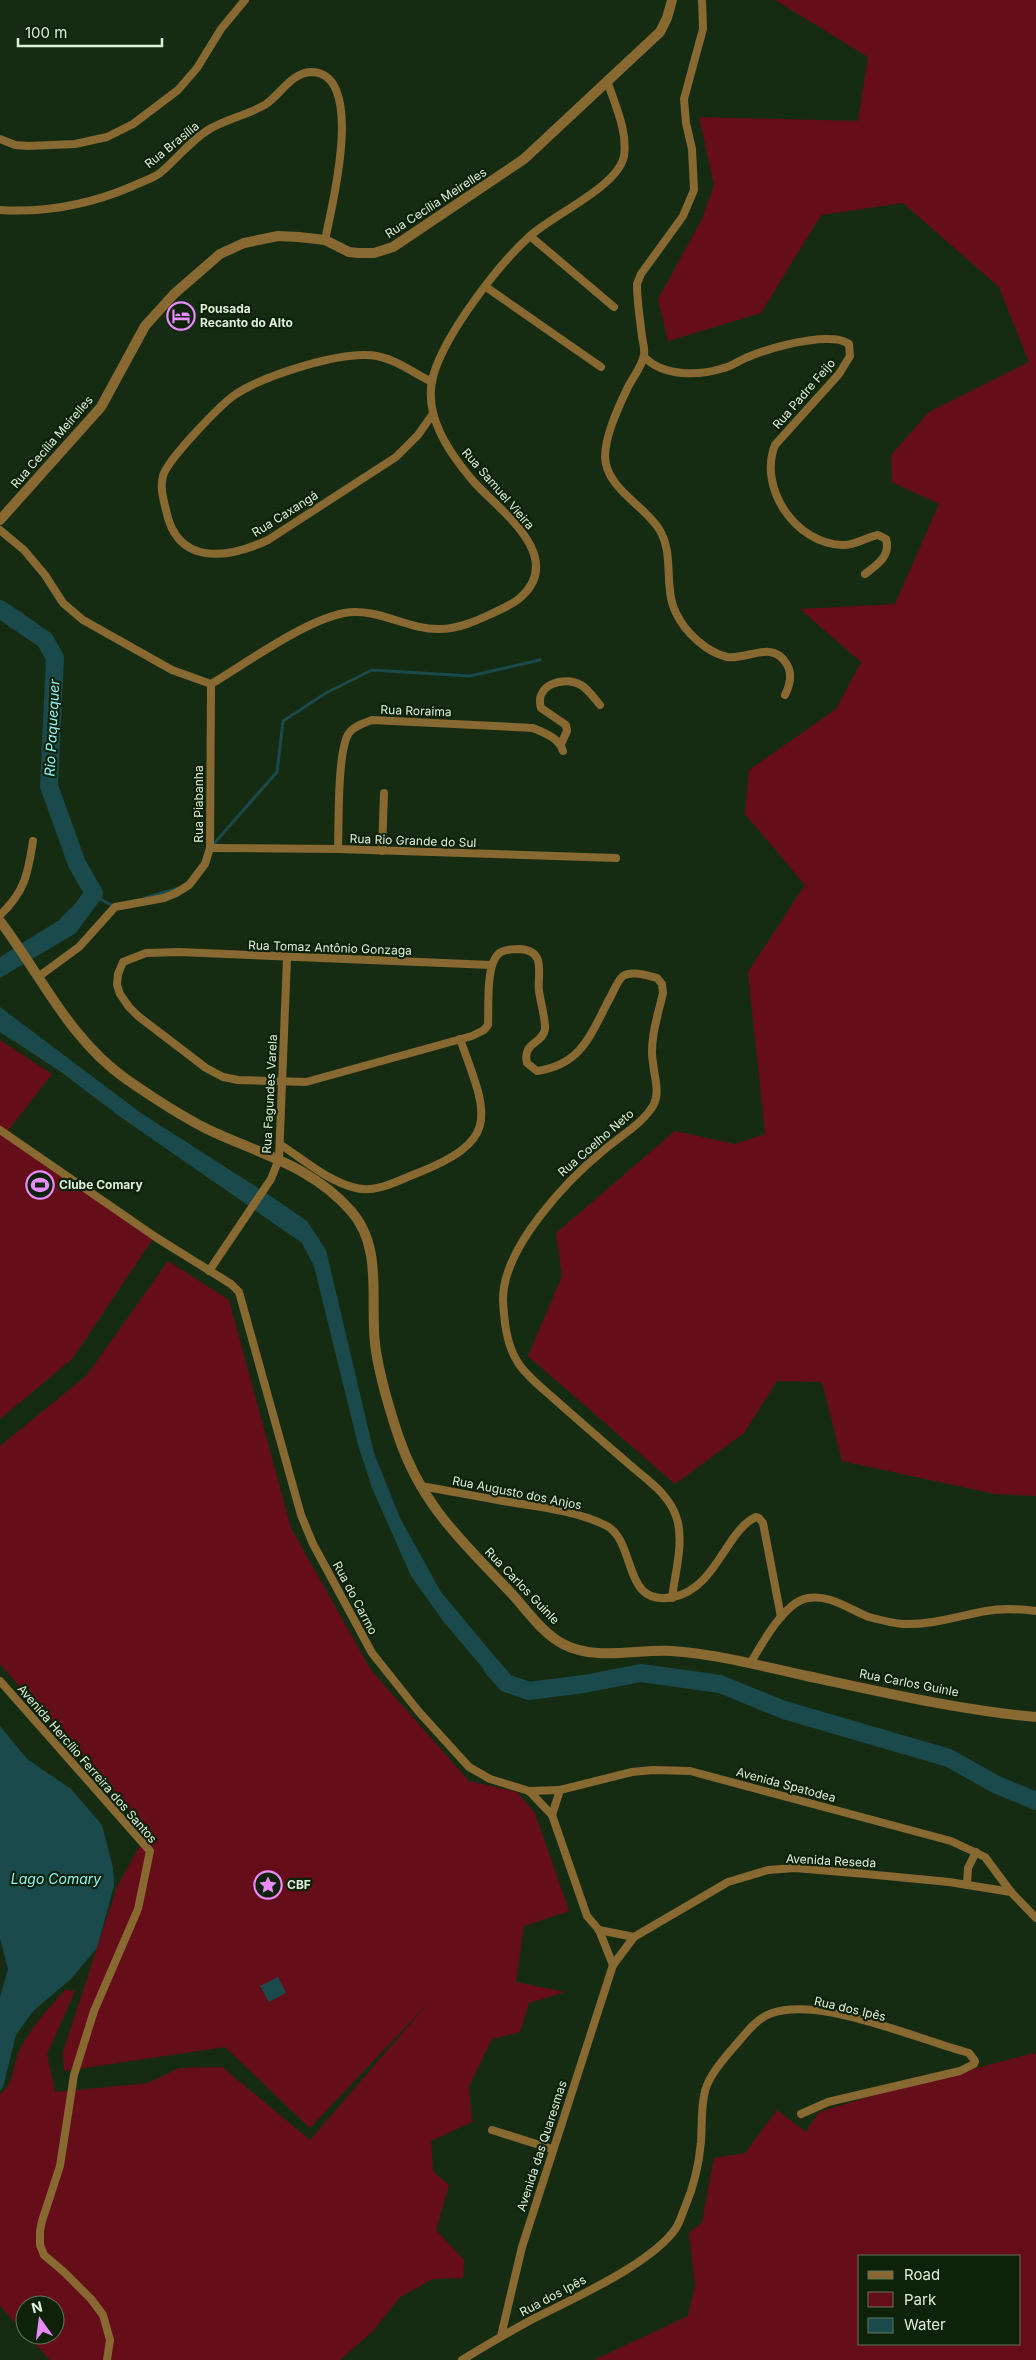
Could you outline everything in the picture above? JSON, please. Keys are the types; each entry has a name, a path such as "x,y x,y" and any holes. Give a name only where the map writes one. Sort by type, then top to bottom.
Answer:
{"street":[{"path":"0,139 15,145 28,146 75,144 107,137 133,124 178,90 197,68 221,29 245,0"},
{"name":"Rua Cecília Meirelles","path":"0,520 102,407 145,326 161,306 220,254 244,243 278,236 325,240 349,252 358,254 374,253 393,247 524,159 549,138 607,80 660,32 667,18 672,0"},
{"path":"702,0 704,13 703,29 684,99 686,123 692,149 694,190 683,216 641,274 637,284 644,357 626,390 608,438 606,466 621,488 657,526 662,535 668,560 671,598 682,623 698,641 716,653 734,657 770,651 781,656 788,667 790,675 789,687 785,695"},
{"name":"Rua Brasília","path":"0,210 42,210 86,202 142,182 159,174 181,152 208,130 265,104 301,74 313,72 325,76 334,85 342,108 339,157 325,240"},
{"name":"Rua Samuel Vieira","path":"211,684 306,627 332,616 346,613 374,613 440,629 478,620 521,598 532,583 536,566 532,548 502,509 476,484 456,460 432,415 432,382 445,347 504,263 543,225 586,198 616,172 624,157 624,140 607,80"},
{"path":"530,236 614,307"},
{"path":"486,287 601,367"},
{"name":"Rua Padre Feijo","path":"644,357 651,364 667,371 705,372 723,368 748,357 812,340 837,339 848,344 850,356 847,362 775,445 770,460 770,469 780,504 805,534 841,545 853,544 878,535 886,539 888,546 886,555 865,574"},
{"name":"Rua Caxangá","path":"432,382 396,362 377,356 361,355 331,359 303,366 234,395 189,438 163,474 162,489 167,517 179,540 190,548 204,554 235,553 250,549 268,540 396,457 418,435 432,415"},
{"path":"0,530 34,561 63,603 83,620 172,670 211,684"},
{"name":"Rua Roraima","path":"338,849 343,748 350,731 360,724 372,720 533,728 544,733 562,747 567,731 566,725 542,708 540,696 544,689 556,683 579,684 588,690 600,705"},
{"name":"Rua Piabanha","path":"38,977 79,947 115,907 164,898 176,893 188,885 205,864 210,848 211,684"},
{"path":"382,851 384,793"},
{"path":"0,915 22,890 29,866 33,841"},
{"name":"Rua Rio Grande do Sul","path":"210,848 338,849 616,858"},
{"name":"Rua Carlos Guinle","path":"0,921 84,1042 122,1076 203,1127 279,1159 314,1177 352,1212 366,1236 372,1254 373,1324 377,1360 398,1437 420,1486 439,1517 545,1629 567,1646 608,1653 662,1650 692,1652 751,1662 878,1690 1036,1717"},
{"name":"Rua Coelho Neto","path":"491,965 496,957 508,950 523,949 537,957 540,964 539,988 545,1028 543,1035 526,1051 525,1057 527,1063 537,1071 558,1066 580,1051 594,1031 623,976 630,974 648,976 657,978 662,984 663,993 651,1048 656,1086 654,1105 632,1128 604,1150 553,1197 517,1252 508,1270 503,1299 510,1347 518,1363 573,1416 660,1490 672,1505 679,1533 672,1598"},
{"name":"Rua Tomaz Antônio Gonzaga","path":"179,952 491,965 488,1025 480,1033 306,1082 238,1080 223,1077 206,1068 129,1007 120,994 118,974 123,962 146,953 179,952"},
{"name":"Rua Fagundes Varela","path":"209,1271 271,1179 279,1159 287,958"},
{"path":"281,1145 348,1186 366,1189 380,1187 452,1157 472,1141 480,1128 482,1115 479,1093 460,1039"},
{"name":"Rua do Carmo","path":"0,1130 157,1238 232,1284 239,1292 301,1515 313,1544 372,1653 419,1712 469,1767 490,1779 529,1791 552,1815 587,1916 598,1930 613,1965"},
{"name":"Rua Augusto dos Anjos","path":"420,1486 550,1509 606,1525 614,1531 622,1545 635,1581 640,1589 648,1594 672,1598"},
{"path":"672,1598 683,1594 710,1572 747,1522 756,1517 760,1518 763,1523 781,1617"},
{"path":"751,1662 781,1617 800,1601 808,1598 820,1597 869,1616 903,1624 930,1623 986,1611 1036,1611"},
{"name":"Avenida Hercílio Ferreira dos Santos","path":"0,1681 150,1852 138,1909 94,2011 76,2067 60,2166 40,2231 40,2246 44,2255 91,2299 103,2315 110,2340 107,2360"},
{"name":"Avenida Spatodea","path":"529,1791 560,1790 632,1772 654,1770 690,1771 951,1840 985,1857 1010,1892"},
{"path":"552,1815 560,1790"},
{"path":"966,1885 968,1868 976,1852"},
{"name":"Avenida Reseda","path":"613,1965 634,1937 728,1882 768,1870 804,1869 966,1885 1010,1892"},
{"path":"1010,1892 1036,1918"},
{"path":"598,1930 634,1937"},
{"name":"Avenida das Quaresmas","path":"501,2336 520,2256 552,2149 613,1965"},
{"name":"Rua dos Ipês","path":"501,2336 605,2282 638,2262 666,2239 677,2227 694,2187 701,2144 704,2094 714,2073 726,2056 760,2020 771,2013 790,2010 822,2012 860,2020 969,2054 975,2061 974,2064 960,2071 836,2100 801,2114"},
{"path":"492,2130 552,2149"},
{"path":"462,2360 501,2336"}],"green space":[{"path":"775,0 1036,0 1036,1496 995,1494 842,1461 822,1382 777,1381 744,1433 675,1484 528,1356 562,1276 556,1233 675,1131 735,1144 765,1134 748,972 805,885 745,814 749,770 836,709 861,662 800,609 895,604 939,504 892,482 891,455 929,412 1029,362 999,287 903,203 821,215 761,313 668,341 658,299 702,219 714,185 699,117 858,121 868,57"},
{"name":"Clube Comary","path":"0,1040 52,1074 6,1133 154,1237 72,1359 0,1419"},
{"path":"168,1261 229,1300 291,1528 371,1670 469,1781 517,1792 535,1813 569,1911 524,1926 516,1982 565,1992 529,2003 520,2032 492,2039 469,2086 472,2122 431,2141 433,2171 449,2185 436,2230 464,2260 463,2278 433,2279 400,2297 372,2332 340,2360 50,2360 36,2345 65,2345 65,2295 15,2295 15,2322 0,2306 0,2094 9,2085 20,2049 29,2033 65,1990 75,1991 47,2054 55,2092 148,2083 179,2068 222,2067 310,2140 430,2001 310,2128 225,2047 64,2071 63,2052 117,1887 147,1833 0,1664 0,1446 87,1375"},
{"path":"1034,2053 1036,2055 1036,2360 594,2360 688,2316 695,2286 689,2233 702,2222 714,2158 745,2153 777,2110 806,2132 819,2112 888,2091"}],"water":[{"path":"77,902 90,913 76,933 0,978 0,957 61,919"},
{"path":"0,1007 141,1113 307,1221 326,1250 374,1453 400,1518 441,1592 511,1676 503,1692 443,1621 411,1576 372,1488 358,1445 314,1266 302,1243 119,1116 61,1072 0,1032"},
{"name":"Lago Comary","path":"0,1726 27,1759 71,1789 102,1825 113,1868 114,1886 97,1948 71,1979 33,2011 16,2035 3,2087 0,2091 0,1997 8,1969 0,1938"},
{"path":"278,1977 286,1993 269,2002 260,1986"}],"waterway":[{"name":"Rio Paquequer","path":"0,609 45,640 55,658 49,786 77,864 94,893 81,911 68,923"},
{"path":"211,847 277,772 283,721 326,693 372,670 470,676 540,660"},
{"path":"145,898 179,888"},
{"path":"94,893 98,898 115,907"},
{"path":"492,1667 506,1683 529,1691 584,1684 641,1673 720,1684 784,1710 949,1758 997,1785 1036,1801"}],"place":[{"name":"Pousada Recanto do Alto","path":"181,316"},
{"name":"Clube Comary","path":"40,1185"},
{"name":"CBF","path":"268,1885"}]}
